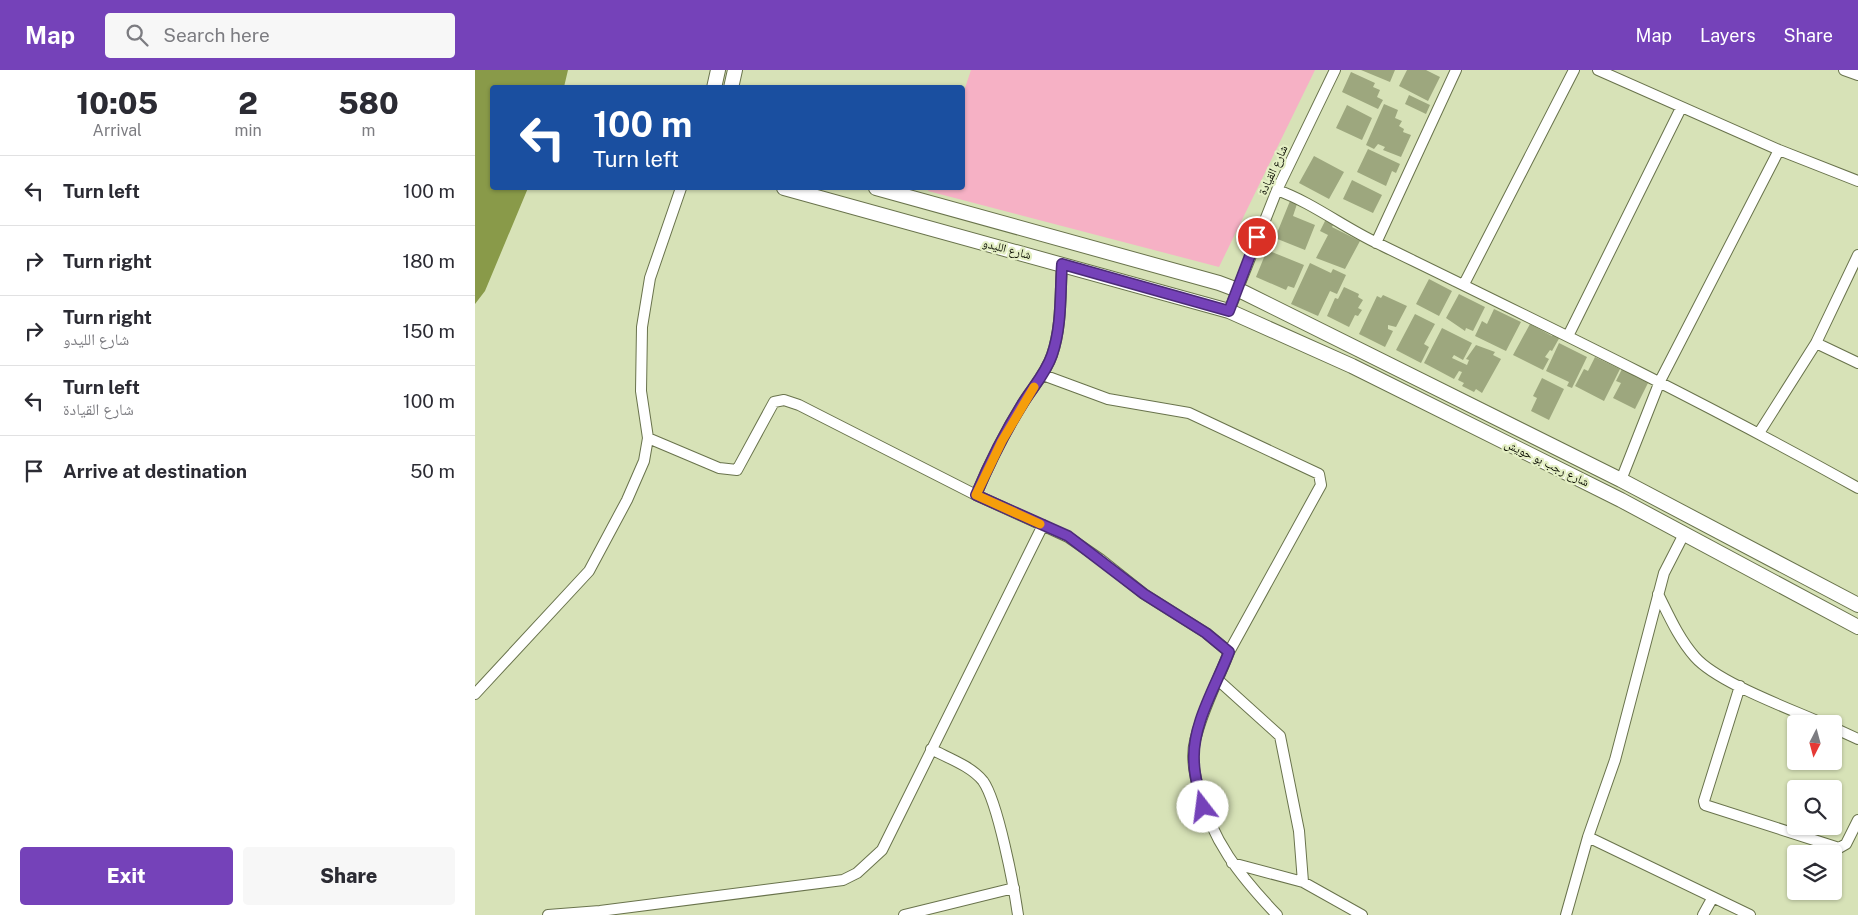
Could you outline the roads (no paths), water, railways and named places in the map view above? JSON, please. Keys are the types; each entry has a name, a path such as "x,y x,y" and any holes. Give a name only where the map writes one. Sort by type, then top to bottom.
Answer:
{"main road":[{"path":"715,85 718,70"},
{"path":"732,85 735,70"},
{"name":"شارع الليدو","path":"791,190 1229,311"},
{"name":"شارع الليدو","path":"883,190 1219,283 1236,290"},
{"name":"شارع رجب بو حويش","path":"1236,290 1342,340 1621,480 1858,605"},
{"name":"شارع رجب بو حويش","path":"1229,311 1352,366 1612,495 1858,626"}],"street":[{"name":"شارع القيادة","path":"1229,311 1277,190 1335,70"},
{"path":"1376,243 1456,70"},
{"path":"1464,284 1573,70"},
{"path":"1598,70 1779,150 1858,181"},
{"path":"1844,70 1858,75"},
{"path":"1568,336 1681,108"},
{"path":"1621,480 1660,381 1779,150"},
{"path":"475,694 589,570 627,500 643,461 648,438 641,391 643,327 649,278 680,190"},
{"path":"1277,190 1376,243 1464,284 1660,381 1858,488"},
{"path":"1759,433 1816,343 1858,254"},
{"path":"976,495 1023,402 1043,375 1052,355 1058,332 1062,264"},
{"path":"1816,343 1858,363"},
{"path":"1043,375 1108,399 1189,413 1319,474 1322,481 1321,485 1229,652 1194,743 1194,762 1203,807 1222,849 1277,915"},
{"path":"648,438 719,468 737,470 774,402 784,400 825,418 976,495 1068,536 1144,594 1206,633 1229,652"},
{"path":"548,915 600,911 843,880 857,873 882,850 1043,525"},
{"path":"1567,915 1588,837 1615,760 1664,573 1684,534"},
{"path":"1658,594 1696,659 1723,678 1804,715"},
{"path":"1218,680 1279,736 1299,831 1303,882"},
{"path":"1740,686 1704,801 1705,805 1839,848 1846,844 1858,820"},
{"path":"1843,732 1858,739"},
{"path":"931,749 967,768 983,782 994,808 1014,888 1018,915"},
{"path":"1588,837 1750,915"},
{"path":"1232,863 1303,882 1362,915"},
{"path":"904,915 1014,888"},
{"path":"1703,915 1713,897"}]}
